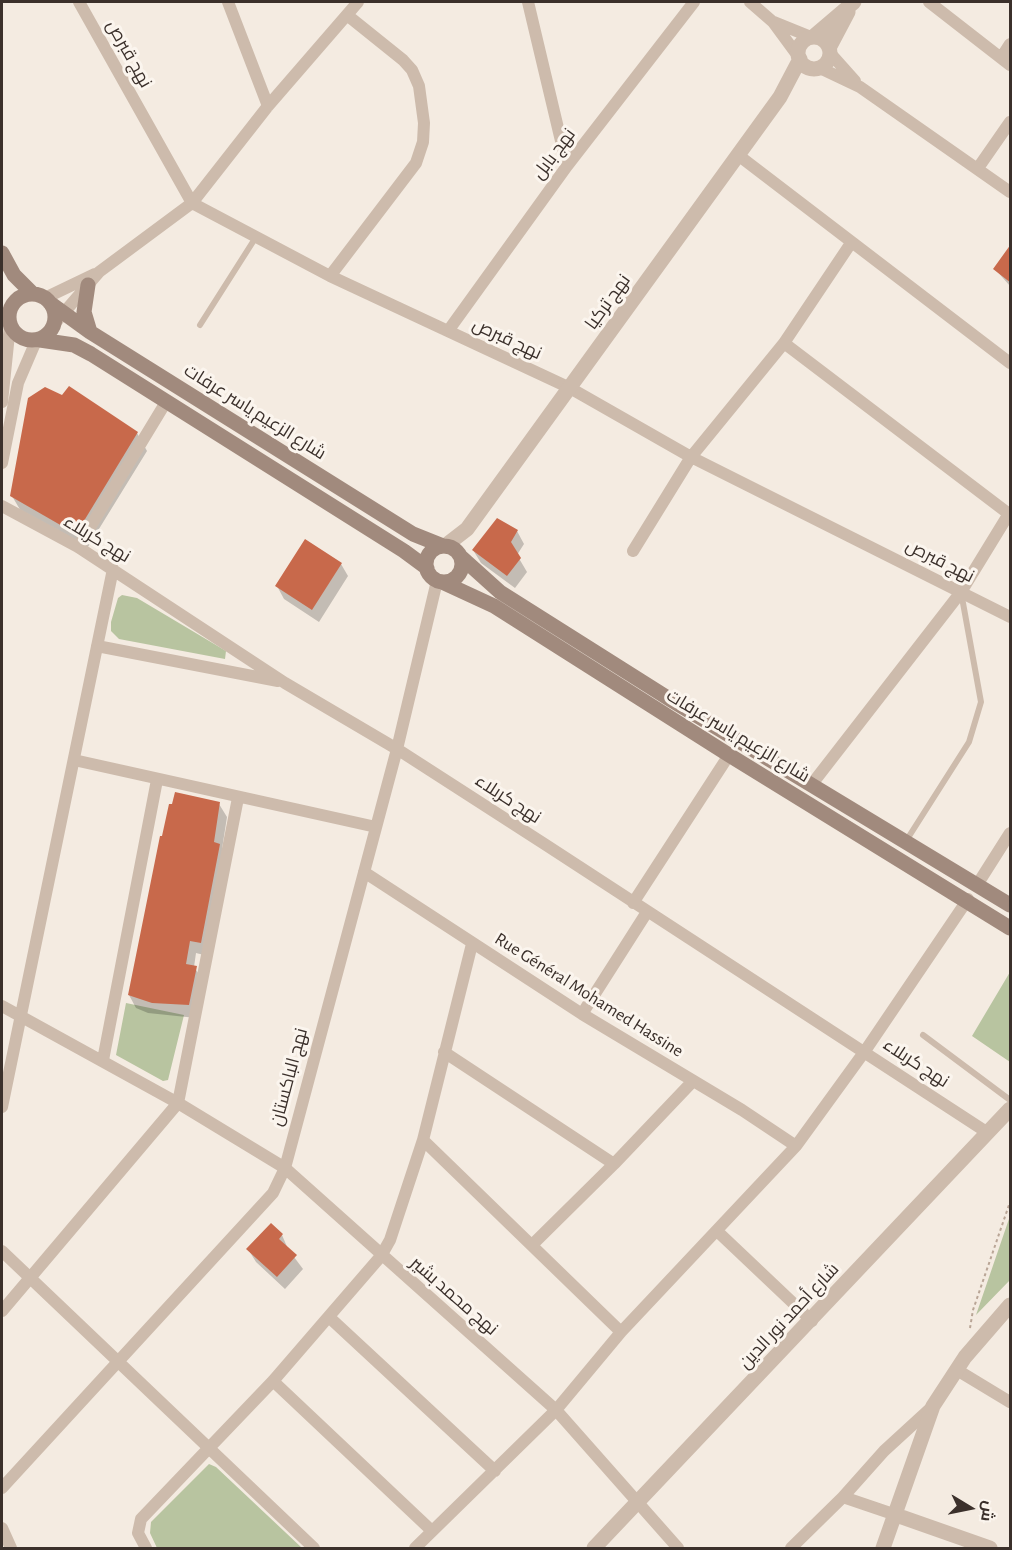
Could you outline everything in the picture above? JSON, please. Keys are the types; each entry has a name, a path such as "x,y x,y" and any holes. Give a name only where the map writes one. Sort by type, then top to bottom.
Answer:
{"main road":[{"name":"شارع الزعيم ياسر عرفات","path":"2,253 14,275 43,298 59,318 90,332 413,534 452,551 500,592 671,700 1011,905"},
{"path":"88,285 84,312 90,332"},
{"path":"9,323 14,302 43,298"},
{"path":"2,301 9,323 17,336 74,345 83,350 404,551 440,581 457,576 462,567 452,551 432,551 427,568"},
{"path":"38,340 52,330 59,318"},
{"name":"شارع الزعيم ياسر عرفات","path":"440,581 494,606 729,755 1011,927"}],"street":[{"name":"نهج قبرص","path":"79,2 192,203 330,276 570,388 691,457 1011,617"},
{"path":"228,2 268,106"},
{"path":"43,298 99,272 192,203 268,106 358,2"},
{"path":"528,2 567,166"},
{"name":"نهج بابل","path":"447,332 567,166 694,2"},
{"path":"750,2 773,21 808,68 817,68 860,87 1011,192"},
{"path":"929,2 1006,61 1011,44"},
{"path":"799,57 801,44 853,3"},
{"path":"817,68 829,59 830,50 853,3"},
{"path":"330,276 416,163 423,141 424,123 419,86 412,70 404,60 347,15"},
{"path":"773,21 826,42 860,87"},
{"name":"نهج تركيا","path":"452,551 780,97 799,57"},
{"name":"نهج تركيا","path":"780,97 817,68"},
{"path":"978,168 1011,122"},
{"path":"738,155 1011,363"},
{"path":"633,551 691,457 784,343 851,243"},
{"path":"59,318 99,272"},
{"path":"2,402 9,323"},
{"path":"2,463 18,383 38,340"},
{"path":"784,343 1010,513 961,592 812,784"},
{"path":"78,547 166,402"},
{"name":"نهج كربلاء","path":"2,506 78,547 285,683 397,749 988,1133"},
{"path":"2,1107 113,569"},
{"name":"نهج الباكستان","path":"2,1488 116,1361 273,1193 285,1168 440,581"},
{"path":"97,646 285,683"},
{"path":"633,903 729,755"},
{"path":"74,760 376,827"},
{"path":"103,1060 157,780"},
{"path":"2,1311 29,1276 178,1103 238,798"},
{"path":"977,885 1011,833"},
{"name":"Rue Général Mohamed Hassine","path":"364,872 582,1014 796,1146"},
{"path":"416,1548 555,1410 621,1332 796,1146 865,1052 968,899"},
{"path":"582,1014 647,912"},
{"path":"146,1548 138,1533 141,1519 273,1381 330,1318 381,1256 395,1225 423,1140 472,944"},
{"name":"نهج محمد بشير","path":"2,1006 103,1060 285,1168 555,1410 640,1502 678,1548"},
{"path":"444,1053 614,1164"},
{"path":"533,1244 693,1081"},
{"name":"شارع أحمد نور الدين","path":"594,1548 1011,1109"},
{"path":"423,1140 533,1244 621,1332"},
{"path":"717,1231 812,1321"},
{"path":"2,1251 314,1548"},
{"path":"791,1548 843,1497 884,1451 933,1406 957,1370 1011,1305"},
{"path":"330,1318 495,1471"},
{"path":"957,1370 1011,1401"},
{"path":"273,1381 432,1531"},
{"path":"883,1548 933,1406"},
{"path":"843,1497 990,1548"},
{"path":"2,1528 11,1548"}],"lane":[{"path":"200,325 256,237"},
{"path":"906,841 969,742 981,702 961,592"},
{"path":"923,1035 1011,1100"}],"path":[{"path":"970,1329 973,1310 1011,1202"}],"green space":[{"path":"122,595 137,598 226,651 225,659 119,639 111,631 111,622 118,598"},
{"path":"1010,972 1010,1062 972,1036"},
{"path":"126,1003 184,1015 168,1080 163,1081 116,1055"},
{"path":"1010,1216 1010,1280 976,1315"},
{"path":"209,1464 216,1467 302,1548 157,1548 150,1533 151,1522"}],"building":[{"path":"1011,244 1011,283 993,269"},
{"path":"69,386 138,432 76,534 10,496 28,398 45,387 62,395"},
{"path":"497,518 518,530 511,542 521,558 507,576 472,550"},
{"path":"305,539 342,563 312,610 275,586"},
{"path":"175,792 220,802 214,842 220,844 201,943 190,941 186,964 197,966 189,1005 152,1003 128,995 160,836 162,836 169,804 172,804"},
{"path":"271,1223 283,1234 279,1239 297,1255 277,1277 246,1249"}]}
